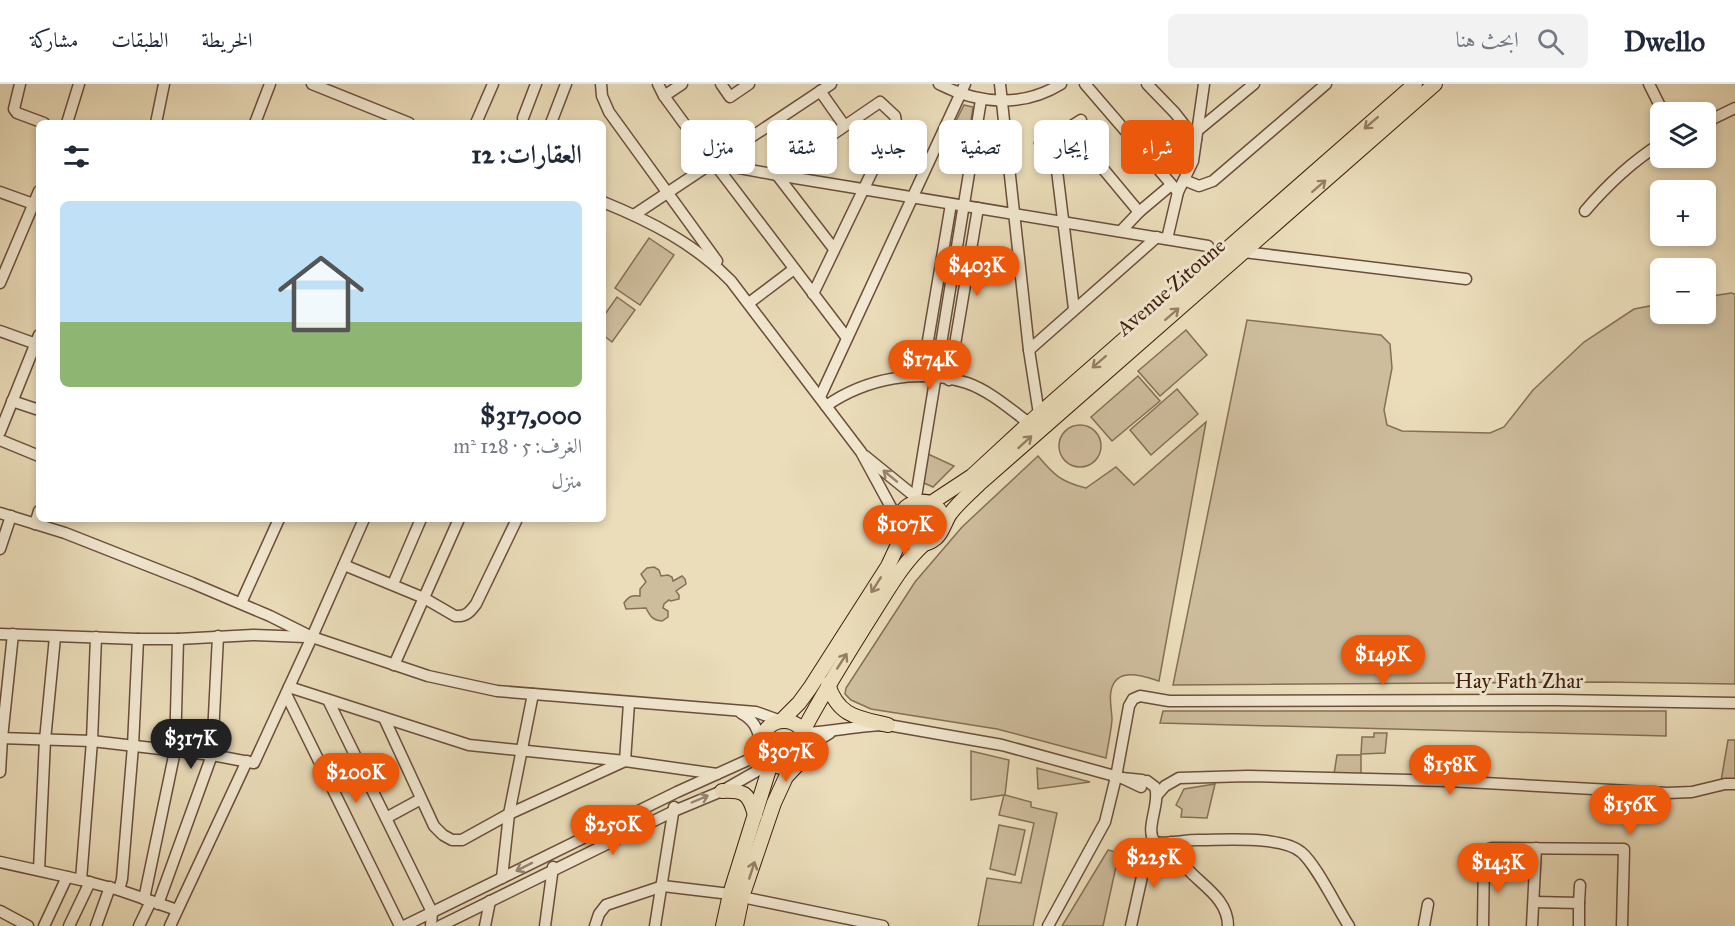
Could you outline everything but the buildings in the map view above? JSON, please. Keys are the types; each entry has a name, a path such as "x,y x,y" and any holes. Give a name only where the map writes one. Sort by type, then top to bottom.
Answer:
{"main road":[{"name":"Avenue Zitoune","path":"922,500 972,476 1034,418 1415,84"},
{"name":"Avenue Zitoune","path":"942,529 958,503 979,484 1435,84"},
{"path":"802,758 789,767 776,766 771,763 764,755 761,743 768,728 781,721 799,703 888,566 901,528 903,510 922,500 936,506 942,517 942,529 935,539 924,544 914,553 899,573 828,684 804,732"},
{"path":"901,528 912,542 924,544"},
{"path":"828,684 831,694 842,709 857,718 888,725"},
{"path":"723,926 786,777 802,758 807,740 804,732 794,723 781,721"},
{"path":"736,926 736,896 755,815 771,763"},
{"path":"722,791 736,790 746,794 752,802 755,815"}],"street":[{"path":"20,84 14,109 17,113 36,120"},
{"path":"68,120 79,84"},
{"path":"157,120 164,84"},
{"path":"256,120 270,84"},
{"path":"312,84 402,120"},
{"path":"477,120 493,84"},
{"path":"523,118 536,84"},
{"path":"552,120 566,84"},
{"path":"601,84 602,96 609,112 731,281 861,452 901,528"},
{"path":"658,84 682,120"},
{"path":"664,96 682,84"},
{"path":"721,84 730,97 749,84"},
{"path":"755,135 831,84"},
{"path":"939,84 962,89 981,100 1002,101 1039,95 1061,84"},
{"path":"1000,84 1029,350 1034,418"},
{"path":"1085,84 1174,189"},
{"path":"1147,84 1197,135"},
{"path":"1121,231 1139,212 1185,180 1191,168 1204,84"},
{"path":"1197,135 1254,84"},
{"path":"1185,180 1199,186 1213,181 1326,84"},
{"path":"1649,84 1658,102"},
{"path":"823,402 847,338 962,89"},
{"path":"820,91 844,125"},
{"path":"922,500 936,378 981,100"},
{"path":"777,175 844,125 880,102 897,119 813,294"},
{"path":"1716,117 1735,108"},
{"path":"1586,211 1608,183 1650,150"},
{"path":"755,171 1208,246"},
{"path":"634,215 696,174"},
{"path":"721,174 847,338"},
{"path":"1057,174 1074,309"},
{"path":"1107,174 1139,212"},
{"path":"777,175 834,249"},
{"path":"1029,350 1074,309 1162,238 1174,189"},
{"path":"0,192 36,205 0,283"},
{"path":"922,376 951,204"},
{"path":"606,208 634,215 674,236 706,257 731,281"},
{"path":"949,380 978,208"},
{"path":"1244,252 1466,279"},
{"path":"749,303 794,269"},
{"path":"0,331 36,340"},
{"path":"0,432 3,417 36,346"},
{"path":"823,402 836,399 867,385 902,377 922,376 967,384 1034,418"},
{"path":"12,401 36,410"},
{"path":"0,440 36,455"},
{"path":"861,452 922,500"},
{"path":"0,549 5,514 65,533 241,603 312,638 428,676 467,686 533,694 756,712 781,721"},
{"path":"241,603 278,522"},
{"path":"1,738 92,741 212,755 254,763 363,522"},
{"path":"393,584 420,522"},
{"path":"394,664 458,522"},
{"path":"344,565 424,598 455,616 468,614 476,604 516,522"},
{"path":"0,634 138,639 282,635 312,638"},
{"path":"0,772 1,738 14,634"},
{"path":"140,926 212,755 218,636"},
{"path":"39,870 45,740 55,637"},
{"path":"69,926 86,881 96,637"},
{"path":"96,926 114,889 122,879 133,746 138,639"},
{"path":"151,901 175,751 178,639"},
{"path":"288,691 402,926 754,756 761,743 755,723 750,717 738,711"},
{"path":"288,691 328,700 469,745 625,761 717,774"},
{"path":"502,878 509,814 533,694"},
{"name":"Hay Fath Zhar","path":"1119,778 1128,710 1133,699 1140,696 1169,701 1556,700 1735,703"},
{"path":"328,700 432,912 431,926"},
{"path":"625,761 629,703"},
{"path":"384,718 434,826 452,840 462,840 509,814 625,761"},
{"path":"804,732 833,732 873,725 888,725 1002,746 1144,784 1158,795"},
{"path":"802,758 814,743 833,732"},
{"path":"170,926 247,761"},
{"path":"440,926 674,810 722,791 771,763"},
{"path":"1155,842 1150,833 1158,795 1165,786 1179,778 1238,776 1448,781 1666,793 1692,792 1725,784 1735,784"},
{"path":"1048,926 1105,822 1119,778"},
{"path":"655,926 677,792"},
{"path":"386,819 421,799"},
{"path":"1155,842 1193,839 1278,842 1294,847 1306,857 1348,926"},
{"path":"1131,926 1147,854 1155,842"},
{"path":"1171,842 1179,860 1220,901 1226,912 1228,926"},
{"path":"1483,926 1484,855 1491,848 1624,849 1622,926"},
{"path":"1532,926 1536,848"},
{"path":"545,926 553,870 552,853"},
{"path":"1,865 39,870 86,881 177,910"},
{"path":"45,926 67,877"},
{"path":"1579,926 1580,885"},
{"path":"595,926 598,914 606,905 663,886 736,896 876,925"},
{"path":"485,926 490,901"},
{"path":"1534,902 1579,903"},
{"path":"1424,926 1428,904"},
{"path":"0,911 28,926"}],"shaded area":[{"path":"964,105 973,107 971,120 956,120"},
{"path":"649,238 674,255 640,305 615,288"},
{"path":"1735,294 1735,684 1604,682 1173,685 1247,320 1381,335 1390,344 1392,368 1384,410 1387,425 1402,431 1490,433 1504,427 1533,390 1584,342 1634,309 1650,306 1650,324 1716,324 1716,295"},
{"path":"617,297 635,310 612,342 606,337 606,313"},
{"path":"1186,330 1207,355 1160,396 1138,371"},
{"path":"1138,376 1160,401 1112,441 1091,417"},
{"path":"1177,389 1198,414 1151,455 1130,430"},
{"path":"1206,422 1159,681 1131,675 1118,678 1114,683 1110,694 1112,720 1106,758 997,729 871,709 851,700 845,694 846,688 915,582 962,527 1038,456 1059,477 1077,486 1086,488 1116,467 1134,485"},
{"path":"1080,425 1088,426 1095,431 1100,438 1100,454 1095,461 1088,466 1080,467 1072,466 1065,461 1060,454 1059,446 1060,438 1065,431 1072,426"},
{"path":"928,454 954,466 933,487 924,483"},
{"path":"654,567 659,570 661,576 668,575 673,581 682,576 686,584 676,591 679,599 669,600 664,604 663,608 668,611 668,617 662,621 652,617 646,608 626,609 624,603 631,596 640,596 640,589 646,582 641,574 647,568"},
{"path":"1163,711 1666,711 1666,736 1160,723"},
{"path":"1374,733 1387,733 1385,753 1361,754 1362,737 1374,737"},
{"path":"1728,740 1735,740 1735,781 1721,781"},
{"path":"971,751 1009,760 1005,795 1031,802 1031,807 1057,813 1033,926 978,926 987,878 1021,883 1034,823 999,815 1004,795 971,800"},
{"path":"1337,755 1361,755 1361,774 1334,774"},
{"path":"1037,768 1090,782 1038,789"},
{"path":"1215,784 1207,818 1181,817 1182,809 1176,805 1184,789"},
{"path":"999,825 1025,830 1015,875 990,869"},
{"path":"1108,850 1119,853 1103,926 1062,926"}]}
